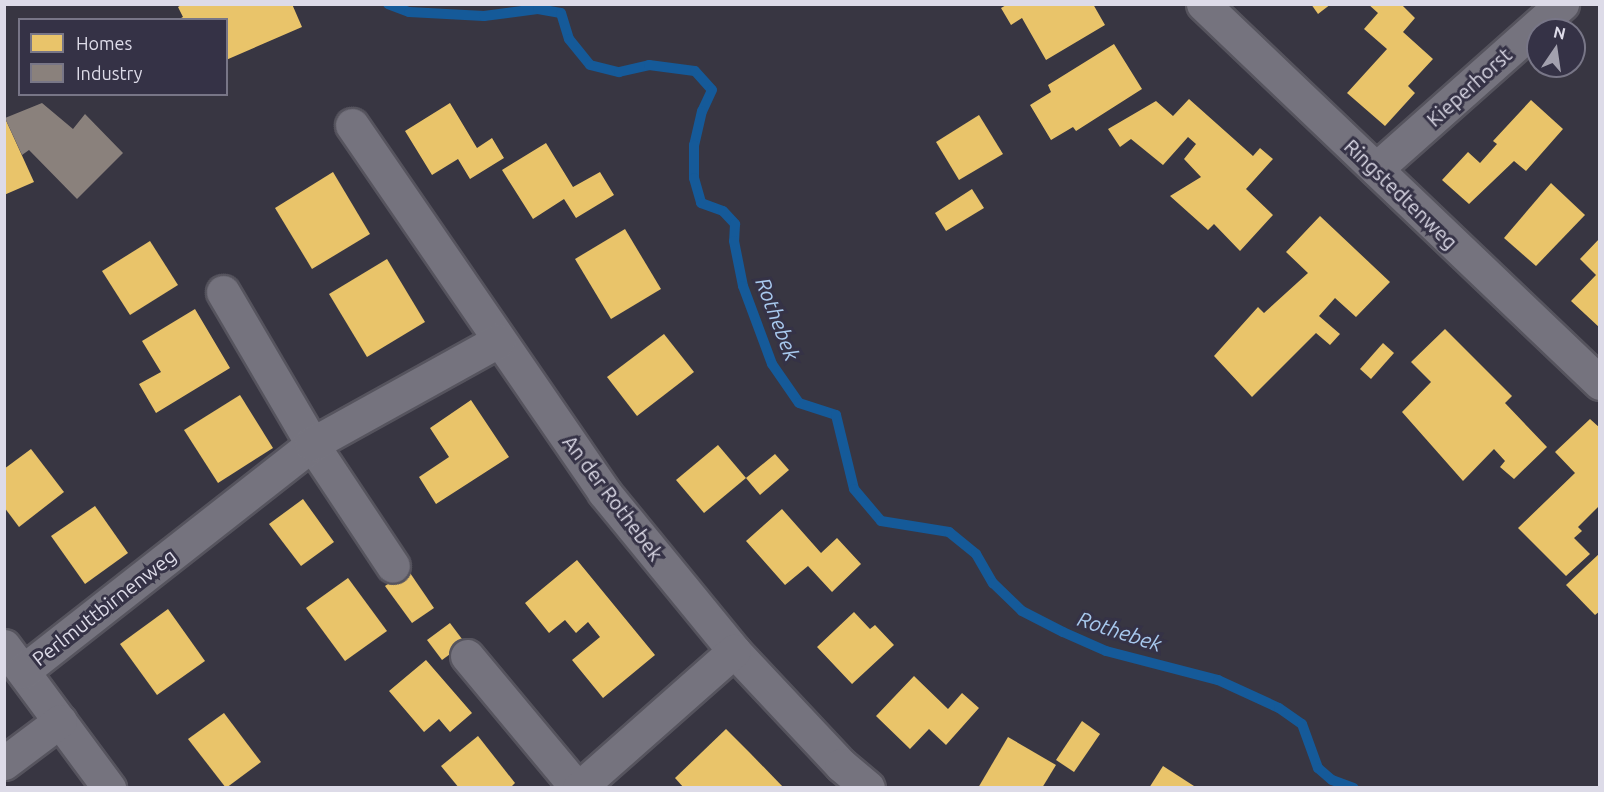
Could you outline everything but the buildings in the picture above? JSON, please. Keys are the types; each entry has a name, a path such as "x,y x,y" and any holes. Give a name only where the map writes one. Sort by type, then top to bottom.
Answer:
{"street":[{"name":"Ringstedtenweg","path":"1203,4 1599,383"},
{"name":"Kieperhorst","path":"1376,169 1560,5"},
{"name":"An der Rothebek","path":"352,125 604,492 734,651 841,765 868,788"},
{"path":"223,292 312,444 393,566"},
{"path":"312,444 498,340"},
{"name":"Perlmuttbirnenweg","path":"109,788 14,659 186,543 312,444"},
{"path":"467,656 578,788 734,651"},
{"path":"4,764 60,721"}],"waterway":[{"name":"Rothebek","path":"388,4 409,12 484,16 538,9 561,13 569,39 590,65 619,72 649,65 695,71 712,90 702,111 694,145 694,178 701,203 723,211 735,224 734,241 743,286 772,364 799,403 836,415 854,489 881,521 949,532 976,554 993,583 1022,611 1063,632 1106,651 1218,680 1279,708 1302,724 1318,768 1332,780 1354,788"}]}
